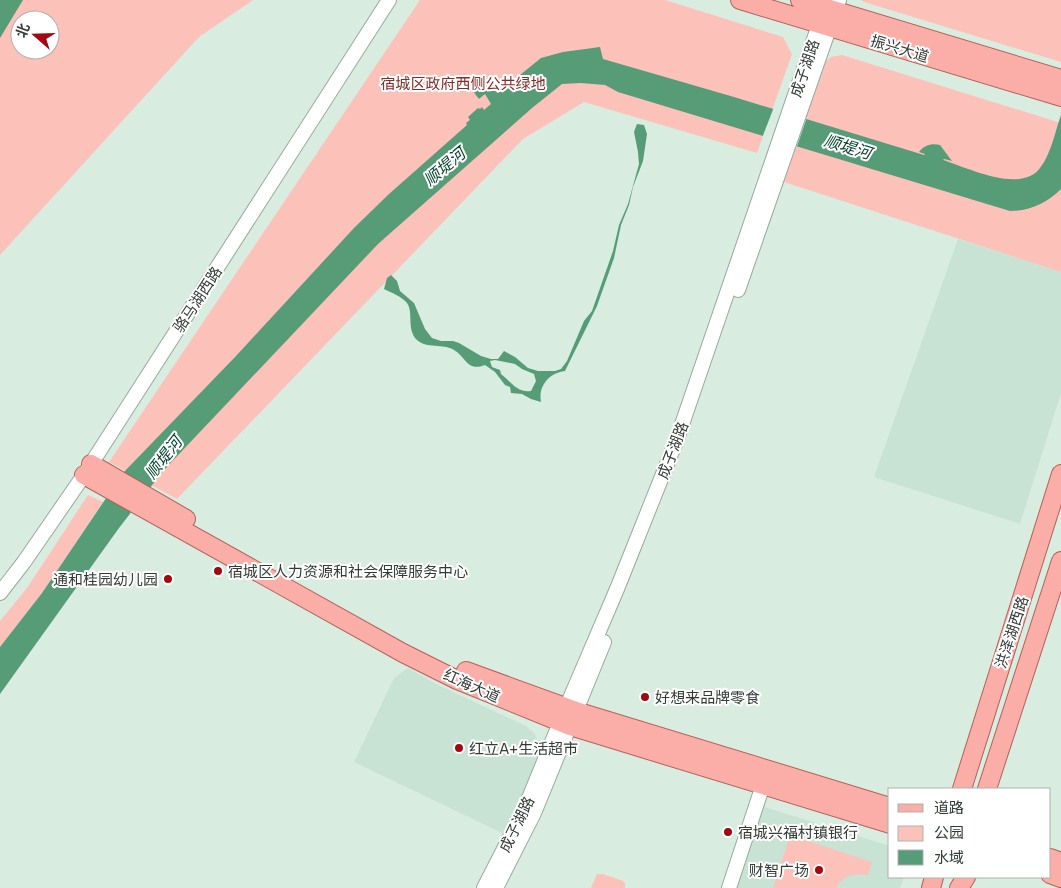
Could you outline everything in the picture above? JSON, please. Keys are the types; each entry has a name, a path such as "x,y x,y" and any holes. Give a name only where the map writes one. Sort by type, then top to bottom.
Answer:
{"main road":[{"name":"振兴大道","path":"740,0 829,12"},
{"name":"振兴大道","path":"800,0 829,12 1057,87"},
{"name":"红海大道","path":"88,470 324,599 460,669 568,717 763,785 888,820"},
{"name":"洪泽湖西路","path":"962,788 1061,474"},
{"name":"洪泽湖西路","path":"987,788 1061,561"},
{"name":"红海大道","path":"568,717 888,820"},
{"path":"958,788 969,767 979,770 994,768"}],"street":[{"name":"骆马湖西路","path":"0,593 88,470 389,0"},
{"name":"成子湖路","path":"484,888 525,808 568,717 684,442 779,155 829,12"},
{"name":"成子湖路","path":"496,888 534,813 568,717"},
{"path":"729,888 763,785"}],"shaded area":[{"path":"958,239 1061,272 1061,393 1020,524 874,477"},
{"path":"408,668 436,684 526,726 535,734 539,747 538,759 504,834 354,762 394,678"},
{"path":"761,806 888,845 888,878 904,878 900,888 733,888"}],"green space":[{"path":"0,0 253,0 199,37 0,255"},
{"name":"宿城区政府西侧公共绿地","path":"420,0 665,0 783,37 792,54 757,153 584,102 523,139 177,499 109,462"},
{"path":"861,0 1061,0 1061,62 864,2"},
{"path":"842,55 1061,123 1061,272 784,182 826,61 831,57"},
{"path":"88,495 103,502 42,593 0,647 0,621 27,588"},
{"path":"790,835 872,862 868,875 858,874 849,876 842,880 836,888 773,888"},
{"path":"597,874 603,874 623,881 625,888 591,888"}],"water":[{"path":"0,0 23,0 17,10 10,10 10,21 0,38"},
{"name":"顺堤河","path":"600,47 603,59 924,155 919,152 926,146 931,144 940,145 952,161 943,160 994,177 1020,179 1031,175 1040,168 1050,150 1061,115 1061,189 1038,205 1024,210 1010,211 618,92 605,85 562,84 532,108 378,244 163,471 119,528 0,694 0,647 42,593 123,473 236,356 354,228 389,194 467,125 466,123 470,120 468,117 478,108 482,107 484,110 491,104 485,94 479,99 472,90 480,85 486,85 498,93 541,58 563,52"},
{"path":"637,124 644,125 647,134 643,161 621,225 614,258 597,306 565,371 554,374 546,381 541,391 541,402 522,394 511,393 510,387 505,385 495,372 485,365 474,367 450,348 425,344 417,340 412,331 410,311 407,303 384,289 387,278 391,275 397,281 400,291 414,303 425,329 432,338 459,343 481,356 491,359 498,359 504,351 528,368 538,371 561,369 567,361 584,321 592,311 613,251 619,225 628,204 639,164 634,132","holes":["495,360 515,364 534,374 536,381 531,391 522,390 514,386 501,374 500,370 492,367 490,361"]}],"pier":[{"path":"774,107 807,117 796,149 762,138"}],"place":[{"name":"宿城区人力资源和社会保障服务中心","path":"218,571"},
{"name":"通和桂园幼儿园","path":"168,579"},
{"name":"好想来品牌零食","path":"645,697"},
{"name":"红立A+生活超市","path":"459,748"},
{"name":"宿城兴福村镇银行","path":"728,832"},
{"name":"财智广场","path":"819,870"}]}
